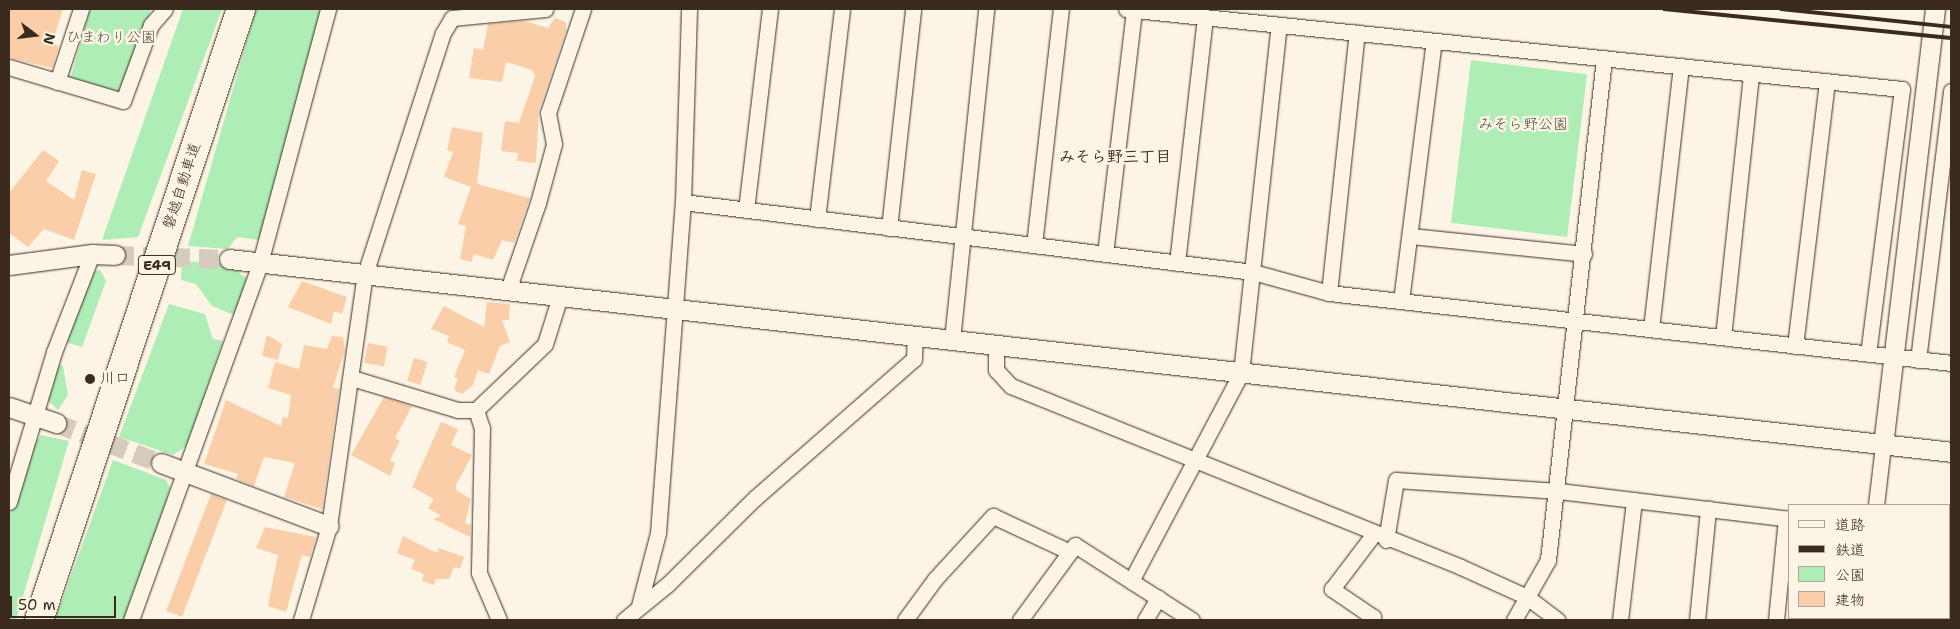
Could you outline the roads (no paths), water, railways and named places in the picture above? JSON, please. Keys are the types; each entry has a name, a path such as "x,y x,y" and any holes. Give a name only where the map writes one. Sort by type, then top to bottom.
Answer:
{"highway":[{"name":"磐越自動車道","path":"39,620 241,9"}],"street":[{"path":"57,82 81,9"},
{"path":"9,67 124,101 150,24 165,9"},
{"path":"131,620 188,471 260,263 328,9"},
{"path":"301,620 329,526 352,378 365,274 448,13 546,9"},
{"path":"508,290 538,203 554,144 548,113 583,9"},
{"path":"639,606 658,533 683,202 689,9"},
{"path":"746,210 770,9"},
{"path":"817,219 842,9"},
{"path":"889,228 912,9"},
{"path":"952,340 961,236 986,9"},
{"path":"1034,245 1061,9"},
{"path":"1105,254 1130,9 1902,89 1868,354"},
{"path":"1876,504 1935,9"},
{"path":"1177,263 1205,17"},
{"path":"1132,581 1241,373 1279,25"},
{"path":"1329,292 1357,33"},
{"path":"1401,301 1411,236 1434,41"},
{"path":"1514,620 1548,560 1559,491 1604,58"},
{"path":"1651,329 1681,66"},
{"path":"1723,337 1751,73"},
{"path":"1795,346 1828,81"},
{"path":"1918,360 1951,91"},
{"path":"683,202 1253,272 1329,292 1951,363"},
{"path":"1411,236 1584,254"},
{"path":"9,502 34,415 92,254"},
{"path":"9,265 92,254 115,255"},
{"path":"229,259 1951,452"},
{"path":"352,378 458,410 476,410 545,344 560,296"},
{"path":"624,620 914,359 915,336"},
{"path":"996,346 996,370 1011,386 1194,463 1527,597 1557,620"},
{"path":"9,407 56,422"},
{"path":"476,410 482,428 483,475 479,573 499,620"},
{"path":"162,463 188,471 329,526"},
{"path":"1371,620 1373,617 1332,589 1379,537 1396,480 1559,491 1788,518 1776,620"},
{"path":"1620,620 1634,500"},
{"path":"1697,620 1708,509"},
{"path":"905,620 935,578 993,516 1070,552"},
{"path":"1020,620 1075,545 1192,620"},
{"path":"1145,620 1158,598"}],"tunnel":[{"path":"115,255 229,259"},
{"path":"56,423 161,463"}],"railway":[{"path":"1664,9 1951,38"},
{"path":"1781,9 1951,27"}],"place":[{"name":"川口","path":"90,379"}],"district":[{"name":"みそら野三丁目","path":"1115,157"}],"park label":[{"name":"ひまわり公園","path":"111,38"},
{"name":"みそら野公園","path":"1523,125"}]}
